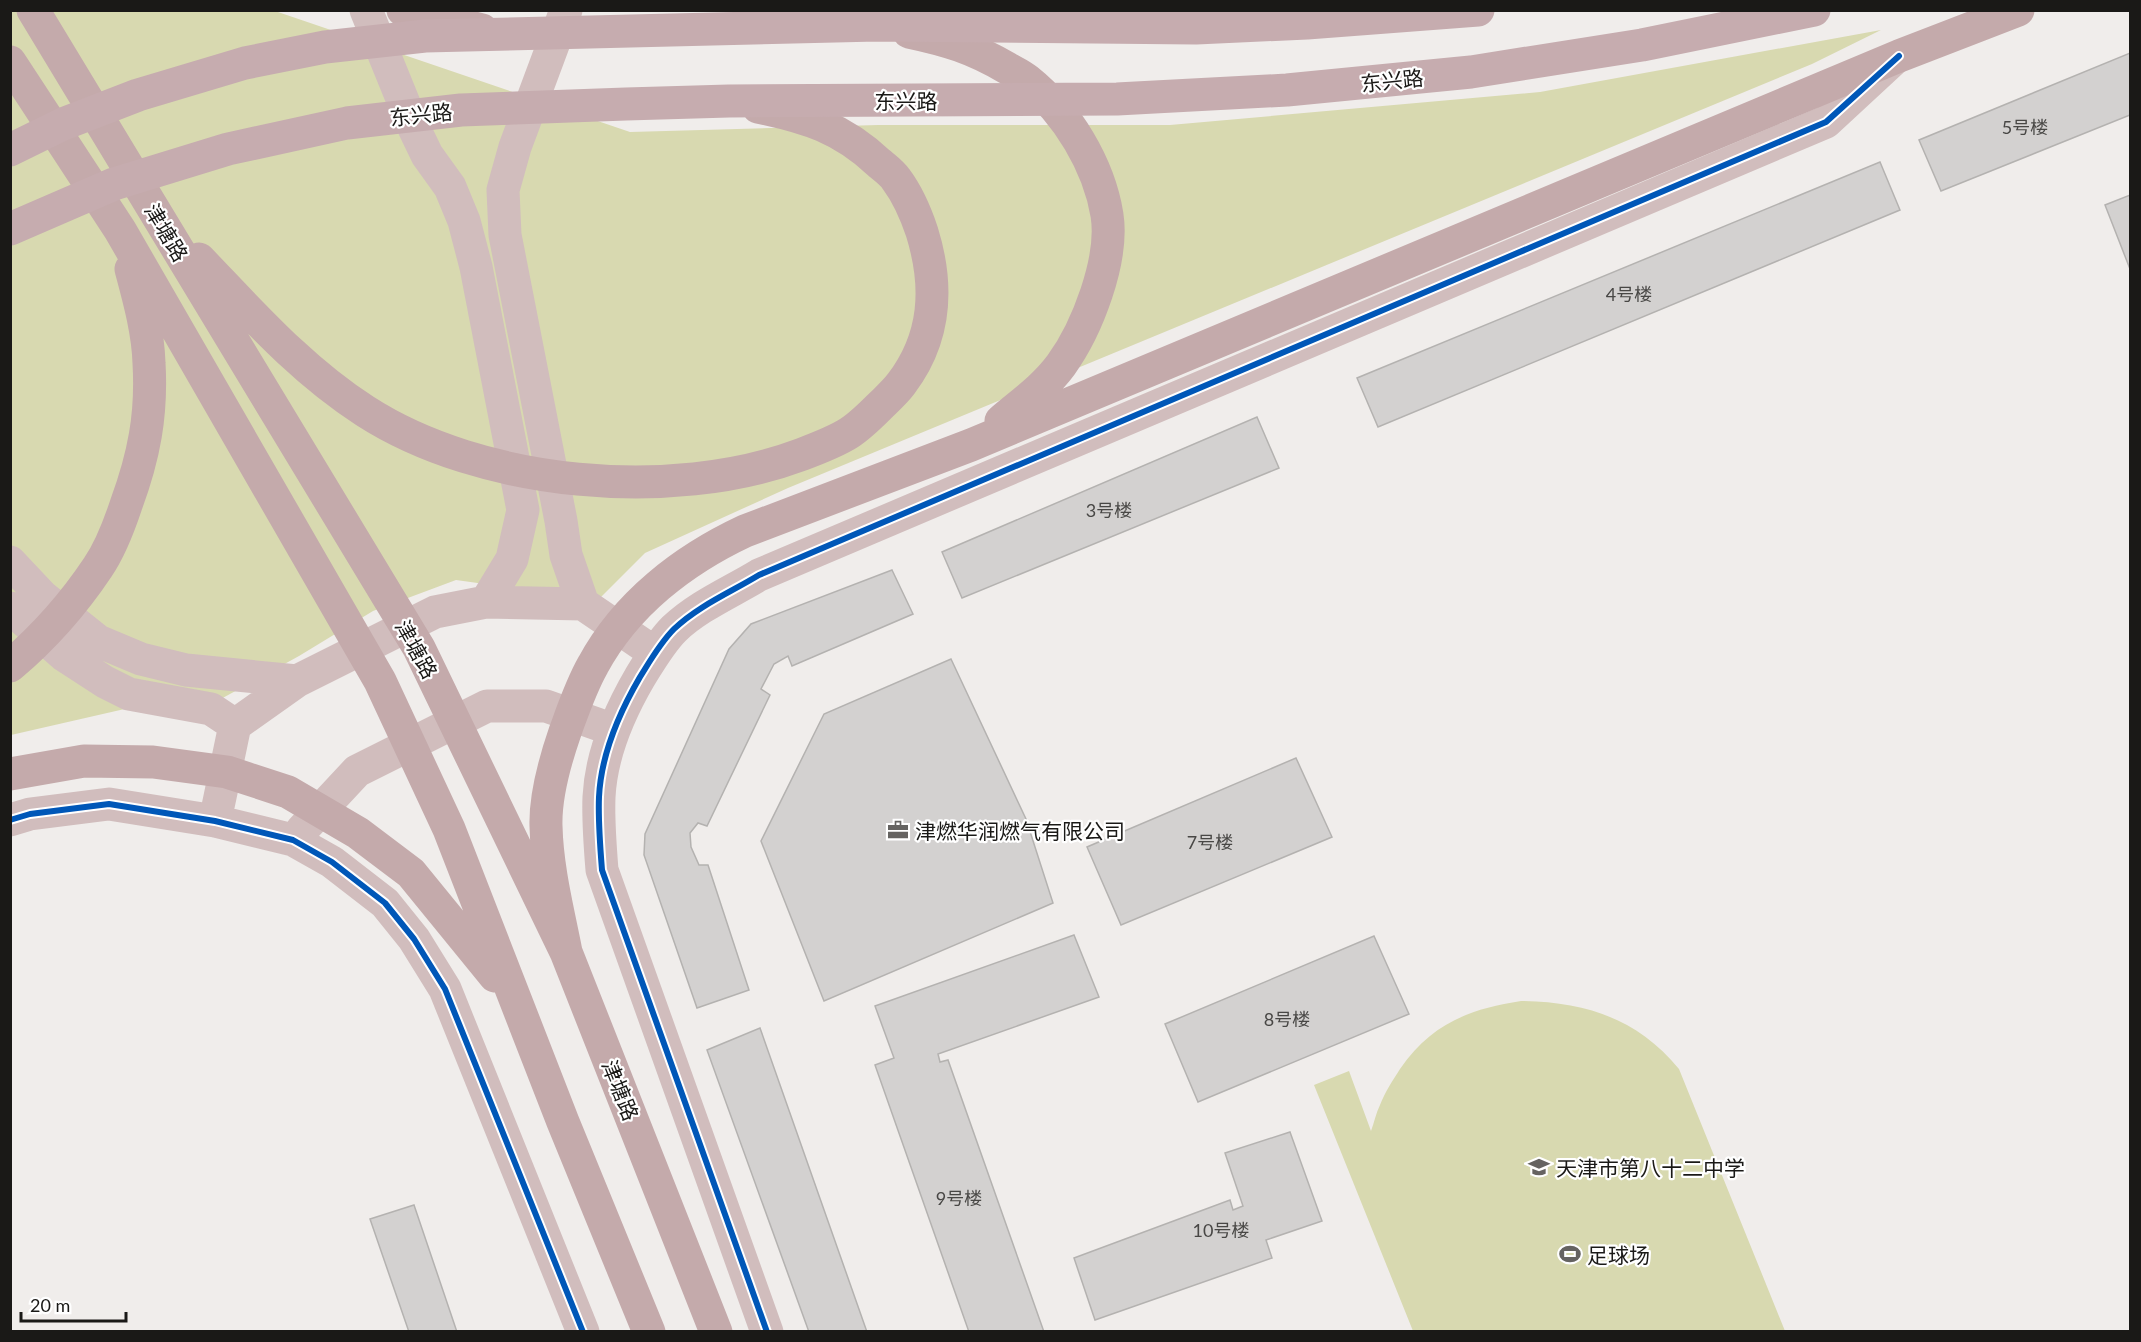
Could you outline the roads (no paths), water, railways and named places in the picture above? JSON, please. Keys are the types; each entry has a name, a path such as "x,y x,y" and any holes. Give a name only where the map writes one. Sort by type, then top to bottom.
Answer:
{"highway":[{"path":"10,150 63,124 138,94 245,63 325,47 425,36 877,25 1196,28 1330,22 1478,10"},
{"name":"东兴路","path":"10,229 114,184 228,149 347,123 461,110 729,101 1117,99 1287,90 1471,72 1642,45 1814,10"}],"main road":[{"name":"津塘路","path":"33,10 419,648 566,952 714,1326"},
{"path":"403,10 501,35"},
{"path":"566,952 548,855 546,825 551,782 561,743 593,664 622,622 651,590 719,543 971,445 1899,56 2018,10"},
{"path":"877,25 952,41 991,59 1026,79 1065,122 1083,147 1095,174 1107,216 1105,255 1091,310 1066,358 1044,385 971,445"},
{"name":"津塘路","path":"10,62 120,230 380,681 449,830 563,1122 649,1332"},
{"path":"156,213 274,338 324,382 366,412 418,439 470,458 524,471 573,479 627,482 682,481 735,474 777,464 813,450 849,433 875,411 901,385 918,354 931,319 933,285 928,254 916,215 896,178 864,148 827,126 790,113 729,101"},
{"path":"10,666 53,623 99,566 118,529 140,466 149,412 149,361 141,306 120,230"},
{"path":"10,774 84,761 153,762 227,772 288,792 358,833 411,873 519,1005"}],"street":[{"path":"366,10 414,128 427,155 450,187 465,221 476,267 523,510 512,559 486,602"},
{"path":"566,10 515,147 504,190 505,235 557,498 566,555 583,604"},
{"path":"767,1332 602,870 599,795 614,730 632,691 655,653 675,629 701,609 759,575 1826,122 1899,56"},
{"path":"10,562 43,597 98,641 141,659 186,670 297,681"},
{"path":"215,821 235,725 297,681 435,612 486,602 583,604 655,653"},
{"path":"10,608 65,656 105,682 129,694 211,709 235,725"},
{"path":"293,840 357,771 487,705 546,706 614,730"},
{"path":"10,820 30,814 109,804 215,821 293,840 332,862 385,903 414,939 445,989 583,1332"}],"place":[{"name":"津燃华润燃气有限公司","path":"898,830"},
{"name":"天津市第八十二中学","path":"1539,1167"},
{"name":"足球场","path":"1570,1254"}]}
